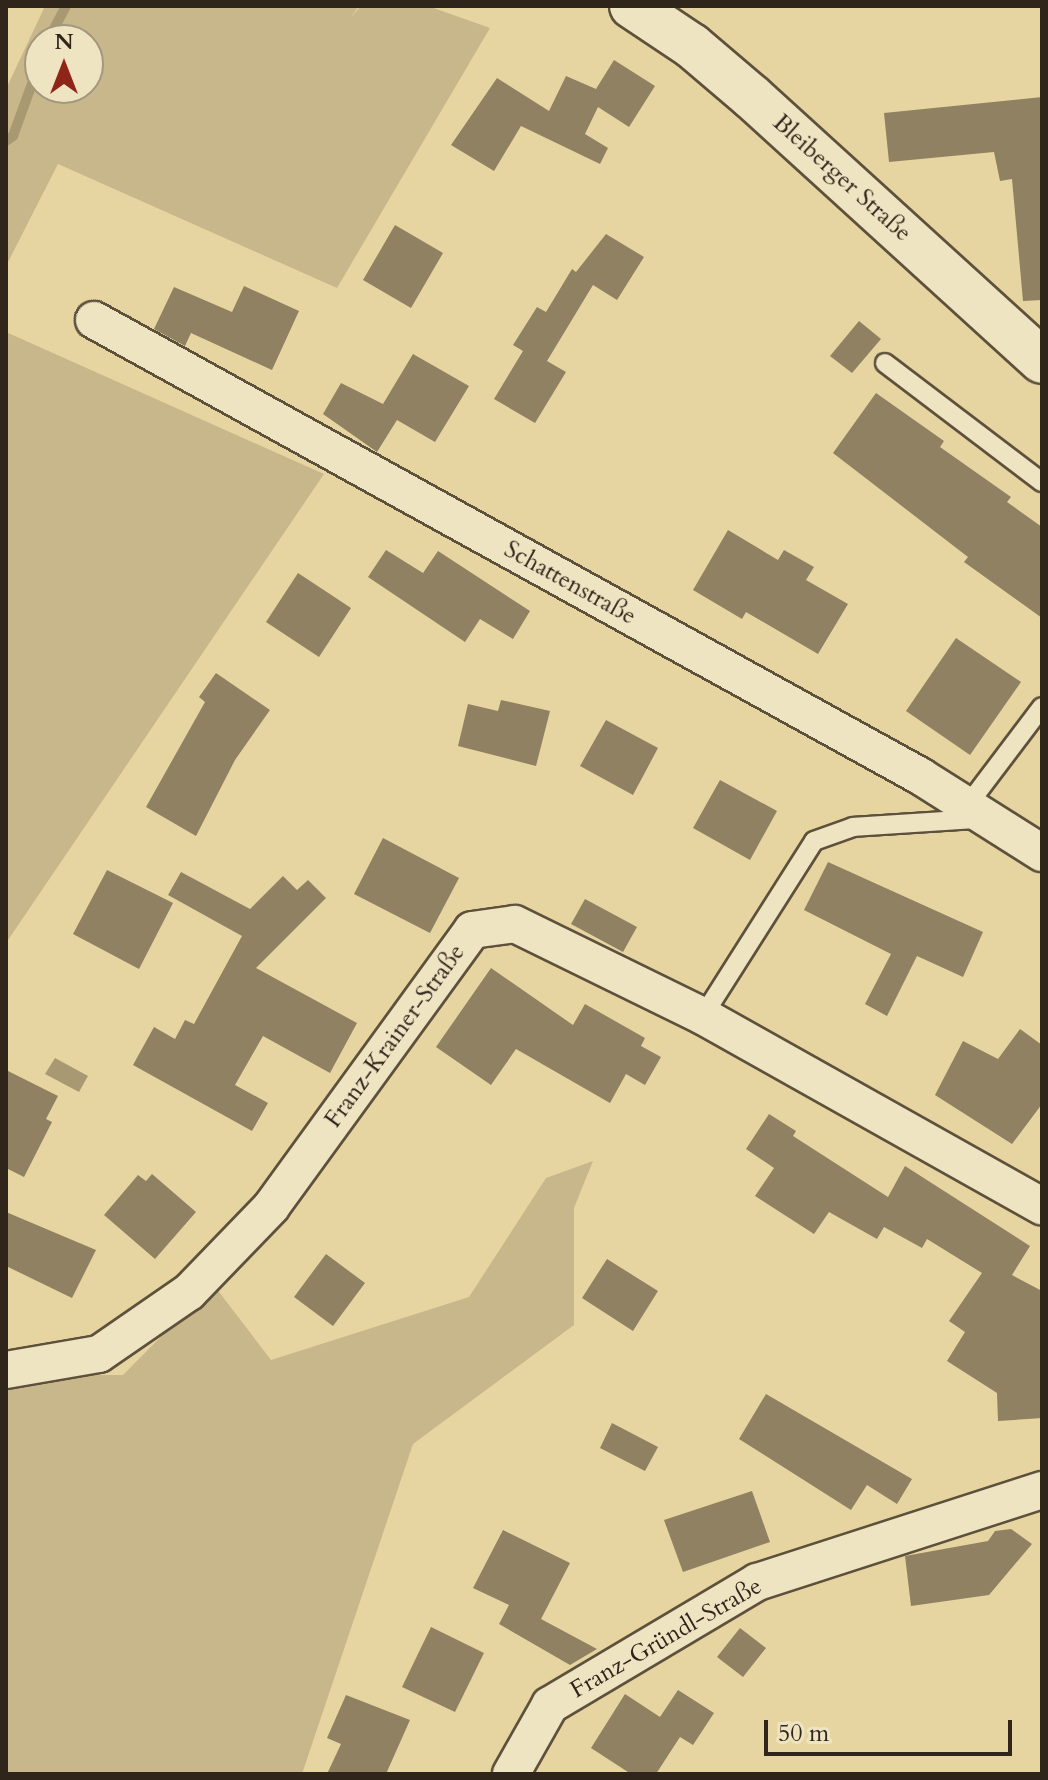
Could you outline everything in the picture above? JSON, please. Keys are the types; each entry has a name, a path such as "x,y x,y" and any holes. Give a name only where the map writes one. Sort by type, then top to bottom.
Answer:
{"main road":[{"name":"Bleiberger Straße","path":"632,6 692,46 752,97 1042,361"}],"street":[{"name":"Schattenstraße","path":"94,320 976,812 1042,853"},
{"name":"Franz-Krainer-Straße","path":"6,1370 99,1354 189,1292 271,1207 472,930 515,924 703,1016 1042,1206"},
{"name":"Franz-Gründl-Straße","path":"511,1774 550,1705 757,1582 1042,1490"}],"lane":[{"path":"885,363 1042,482"},
{"path":"703,1016 814,841 853,827 976,812 1042,707"}],"shaded area":[{"path":"45,6 359,6 351,17 361,6 428,6 490,28 337,288 58,164 6,266 6,89 24,51 24,104 104,104 104,24 37,24"},
{"path":"6,332 324,474 6,943"},
{"path":"55,1058 88,1076 79,1092 45,1074"},
{"path":"593,1161 574,1208 574,1325 413,1444 302,1774 6,1774 6,1369 15,1375 123,1375 213,1284 271,1360 469,1297 546,1178"}],"building":[{"path":"614,60 655,86 629,127 598,107 585,134 608,148 600,164 521,126 494,171 451,145 497,78 549,111 566,76 596,89"},
{"path":"1042,97 1042,300 1023,301 1012,179 1000,181 994,152 889,162 884,113"},
{"path":"395,225 443,253 411,308 363,280"},
{"path":"606,234 644,257 617,300 593,285 547,361 566,372 535,423 494,399 523,351 513,345 537,307 546,312 572,269 576,272"},
{"path":"244,286 299,311 272,370 191,333 185,346 154,329 174,287 232,312"},
{"path":"859,321 881,339 852,373 830,356"},
{"path":"413,354 469,386 435,442 397,420 377,452 323,414 341,383 383,404"},
{"path":"876,393 944,441 940,447 1011,497 1007,502 1042,527 1042,618 964,562 968,557 833,453"},
{"path":"728,530 778,560 784,550 814,567 806,580 848,604 818,654 746,612 742,619 693,590"},
{"path":"386,550 423,573 438,551 530,611 513,639 480,619 465,642 368,577"},
{"path":"298,573 351,608 319,657 266,622"},
{"path":"956,638 1021,682 970,755 906,711"},
{"path":"216,673 270,710 235,760 196,836 146,807 205,702 199,697"},
{"path":"501,700 550,711 536,766 458,746 468,704 498,711"},
{"path":"606,720 658,748 633,795 580,766"},
{"path":"720,780 777,811 750,860 693,828"},
{"path":"383,838 459,878 430,933 354,894"},
{"path":"828,862 983,932 963,977 917,956 887,1016 865,1004 891,954 804,910"},
{"path":"107,870 173,903 139,969 73,934"},
{"path":"181,872 250,909 283,876 297,890 308,880 326,898 256,968 357,1023 330,1073 263,1036 235,1085 268,1103 252,1131 133,1065 154,1027 175,1039 185,1020 194,1024 242,936 168,895"},
{"path":"585,899 637,927 623,952 571,924"},
{"path":"491,968 573,1025 585,1004 645,1038 641,1046 661,1057 645,1085 626,1074 610,1103 516,1049 491,1085 436,1047"},
{"path":"1020,1029 1042,1045 1042,1104 1012,1144 935,1095 963,1041 998,1059"},
{"path":"6,1070 58,1096 46,1119 52,1122 24,1177 6,1168"},
{"path":"769,1114 796,1131 793,1136 888,1197 905,1166 1030,1246 1012,1275 1042,1291 1042,1418 998,1421 997,1393 947,1361 965,1332 949,1321 982,1273 927,1239 922,1248 884,1227 877,1239 829,1212 814,1234 755,1196 774,1168 746,1149"},
{"path":"152,1174 196,1212 155,1259 104,1215 138,1175 146,1181"},
{"path":"6,1212 96,1250 72,1298 6,1266"},
{"path":"326,1254 365,1283 333,1326 294,1297"},
{"path":"607,1259 658,1291 633,1331 582,1298"},
{"path":"766,1394 912,1479 897,1504 867,1485 851,1510 739,1439"},
{"path":"612,1423 658,1447 645,1471 600,1448"},
{"path":"752,1491 770,1542 683,1572 664,1520"},
{"path":"1011,1529 1032,1544 989,1595 911,1606 905,1556 988,1541 995,1531"},
{"path":"503,1530 570,1563 541,1619 597,1649 570,1665 499,1624 509,1605 473,1588"},
{"path":"431,1627 484,1653 455,1712 402,1687"},
{"path":"740,1628 766,1648 743,1677 717,1657"},
{"path":"678,1690 714,1713 693,1745 680,1737 656,1774 631,1774 591,1748 625,1694 660,1717"},
{"path":"346,1695 410,1720 386,1774 327,1774 341,1744 327,1738"}],"waterway":[{"path":"56,24 66,6"},
{"path":"6,141 13,136 25,104"}]}
